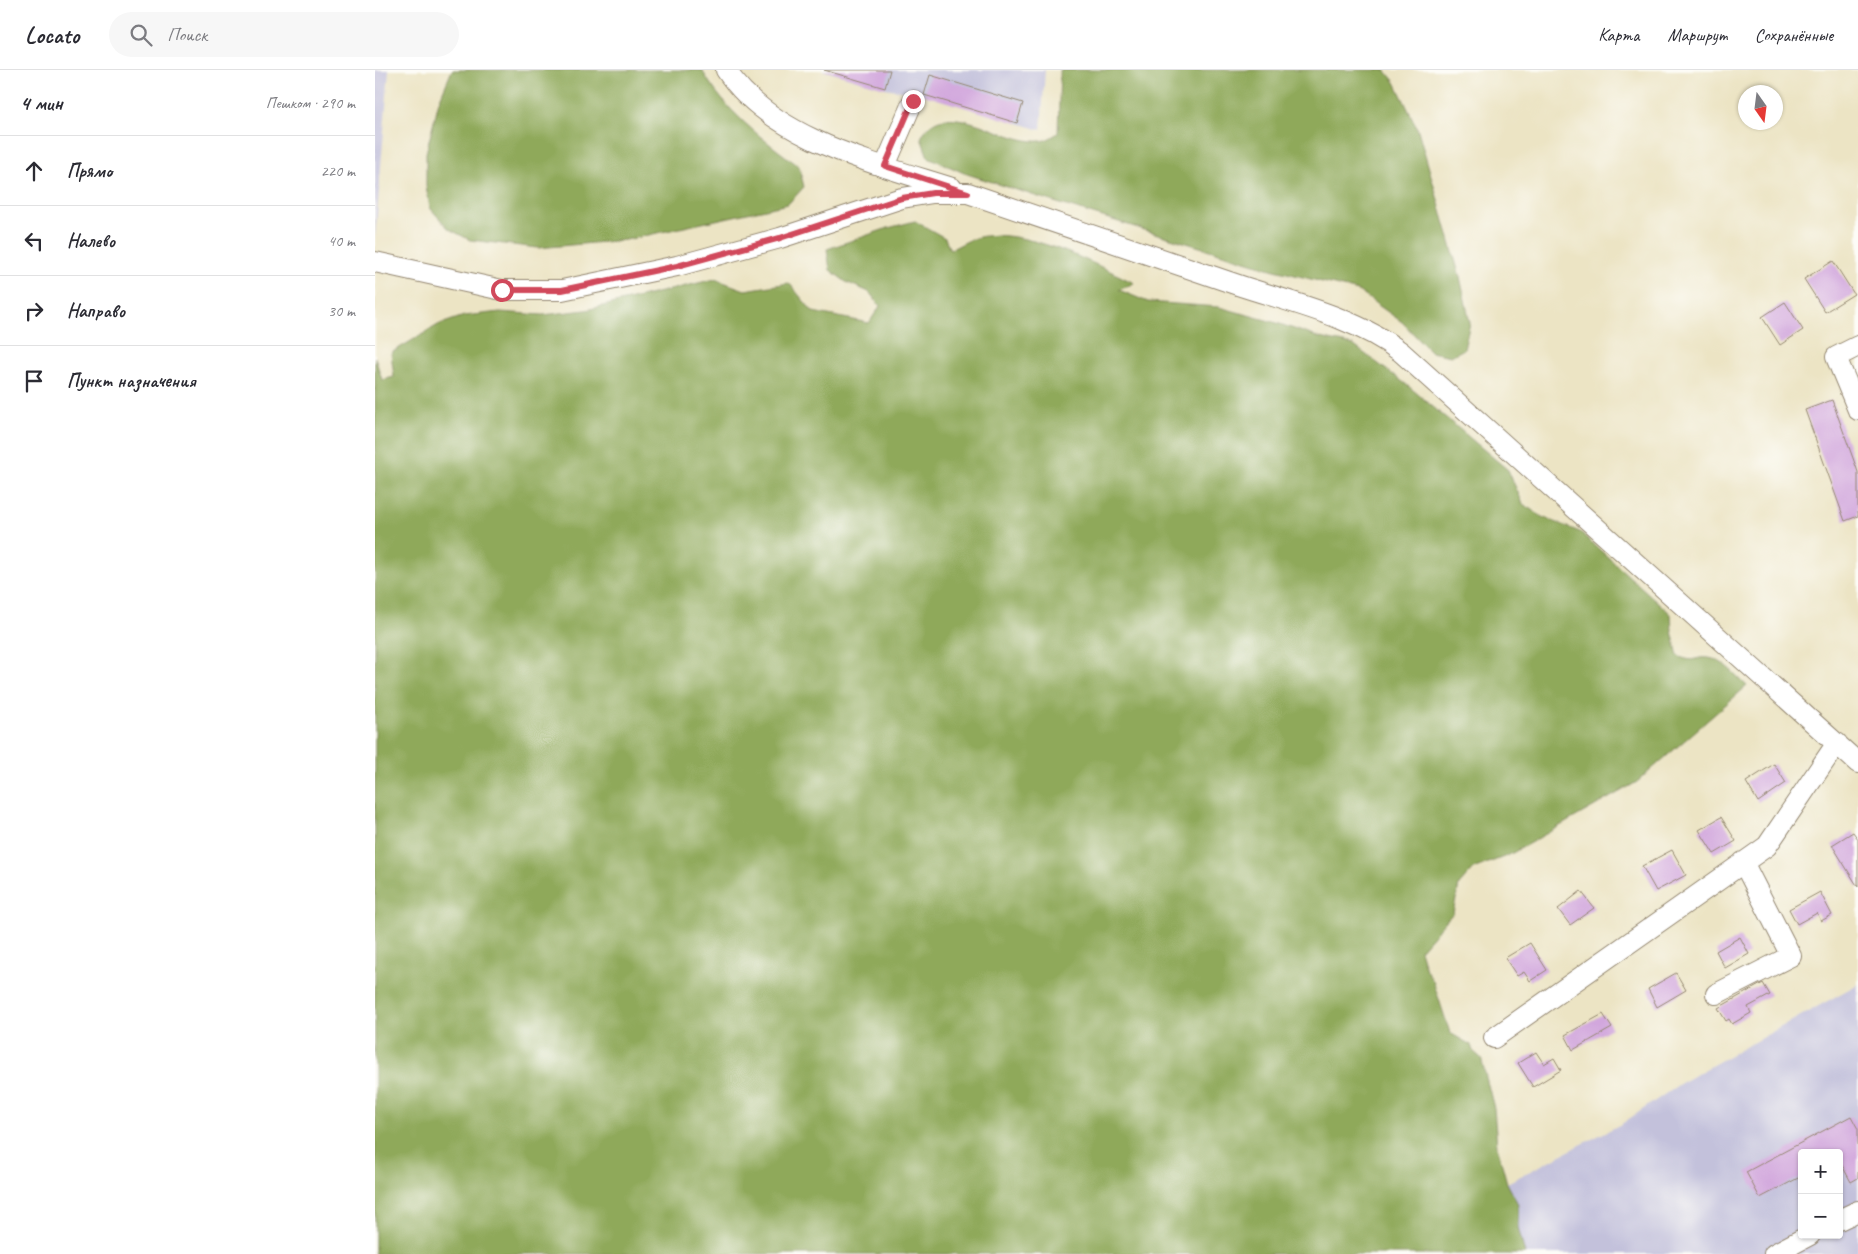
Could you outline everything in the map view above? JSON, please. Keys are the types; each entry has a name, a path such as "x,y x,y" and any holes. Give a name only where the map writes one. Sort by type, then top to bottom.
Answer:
{"street":[{"path":"726,70 735,85 762,110 819,142 1363,328 1385,339 1858,763"},
{"path":"885,166 913,101"},
{"path":"375,261 502,290 562,290 677,266 780,238 902,198 933,193 968,193"},
{"path":"1858,346 1836,357 1858,410"},
{"path":"1494,1038 1767,846 1837,743"},
{"path":"1716,994 1791,956 1743,862"},
{"path":"1843,1218 1858,1211"},
{"path":"1774,1254 1803,1239"}],"shaded area":[{"path":"375,70 389,70 375,239"},
{"path":"822,70 1045,70 1041,130 924,95 885,88"},
{"path":"1858,984 1858,1254 1525,1254 1518,1227 1518,1204 1507,1183 1623,1123 1684,1081"}],"green space":[{"path":"452,70 702,70 732,111 772,146 799,166 804,187 788,204 626,240 538,248 470,240 449,229 430,208 426,186 426,153 439,101"},
{"path":"1060,70 1385,70 1395,82 1418,130 1460,277 1470,323 1464,349 1451,356 1431,352 1402,322 1358,291 1271,269 1054,202 964,173 928,157 921,138 931,125 943,119 958,119 975,123 1025,140 1042,141 1058,133"},
{"path":"915,221 945,238 950,250 975,238 993,235 1035,241 1078,257 1134,283 1119,290 1148,302 1219,307 1277,323 1320,338 1353,345 1407,385 1508,470 1523,504 1542,517 1580,532 1671,614 1672,631 1678,656 1691,660 1714,659 1729,669 1747,686 1637,782 1509,855 1473,869 1459,885 1453,913 1420,950 1426,970 1433,981 1450,1033 1471,1045 1473,1051 1481,1058 1494,1108 1497,1146 1507,1183 1518,1204 1518,1227 1525,1254 375,1254 375,357 382,380 394,377 391,353 438,325 464,316 500,312 543,315 586,310 715,279 745,290 789,283 813,312 869,323 880,306 869,292 846,282 830,270 827,249 888,228"}],"building":[{"path":"824,70 890,70 885,88"},
{"path":"930,75 1023,103 1017,123 924,95"},
{"path":"1833,261 1854,294 1825,312 1804,279"},
{"path":"1785,302 1803,330 1780,345 1762,317"},
{"path":"1832,400 1858,472 1858,516 1845,521 1805,410"},
{"path":"1774,764 1786,783 1758,802 1746,782"},
{"path":"1721,817 1736,841 1714,854 1699,830"},
{"path":"1853,832 1858,839 1858,887 1832,845"},
{"path":"1672,850 1686,875 1656,891 1642,866"},
{"path":"1581,891 1594,908 1570,925 1558,909"},
{"path":"1820,892 1832,915 1821,921 1817,913 1797,924 1789,909"},
{"path":"1740,937 1749,954 1725,968 1716,951"},
{"path":"1530,943 1547,970 1530,981 1524,972 1517,976 1505,958"},
{"path":"1676,973 1686,990 1657,1007 1648,989"},
{"path":"1763,983 1770,995 1748,1007 1751,1013 1732,1024 1729,1019 1726,1021 1718,1008"},
{"path":"1603,1014 1612,1028 1573,1050 1565,1035"},
{"path":"1536,1052 1544,1064 1554,1058 1561,1070 1533,1087 1518,1063"},
{"path":"1851,1116 1858,1129 1858,1178 1851,1182 1843,1167 1843,1149 1798,1149 1798,1178 1760,1198 1746,1172"}],"route":[{"path":"502,290 562,290 677,266 780,238 902,198 933,193 968,193 885,166 913,101"}]}
